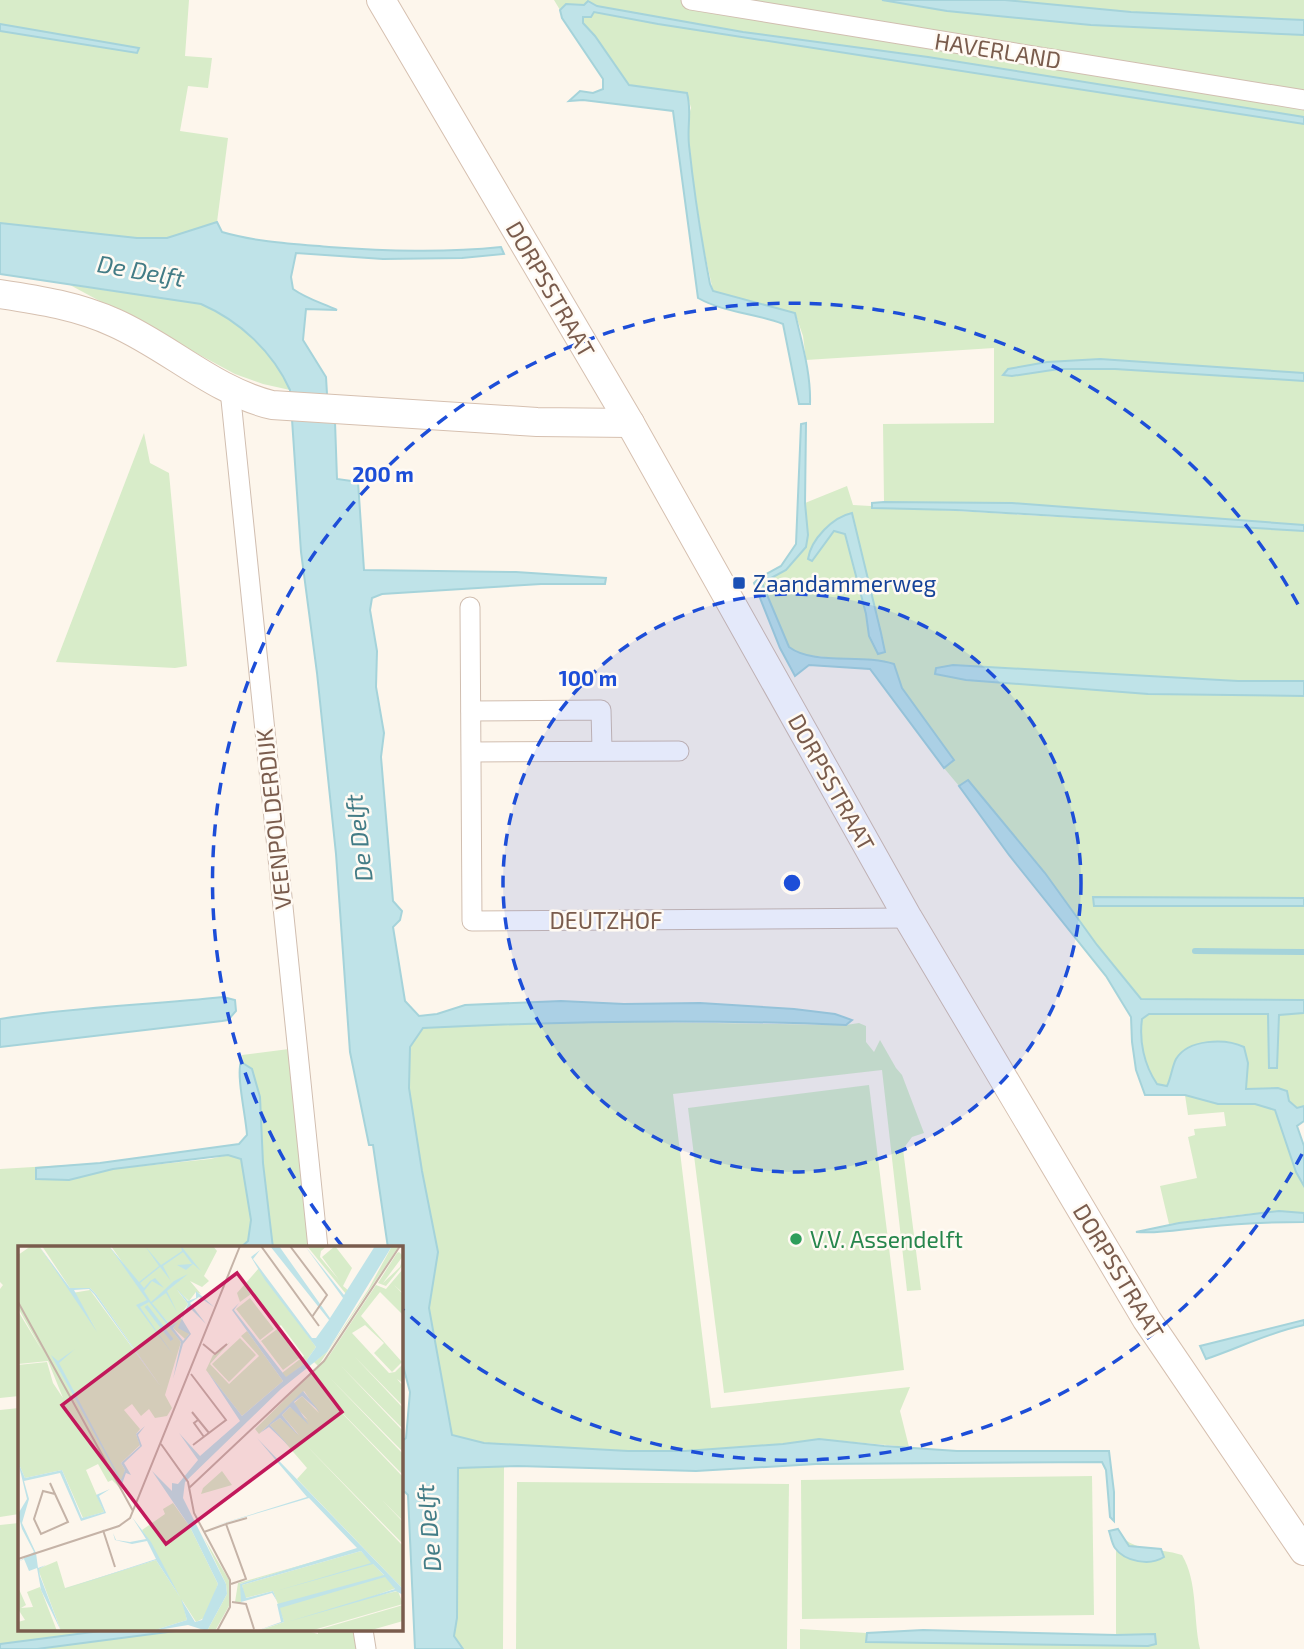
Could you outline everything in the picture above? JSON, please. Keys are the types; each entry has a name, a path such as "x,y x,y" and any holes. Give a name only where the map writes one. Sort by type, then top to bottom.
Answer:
{"street":[{"name":"DORPSSTRAAT","path":"381,0 629,423 908,918 1147,1320 1304,1550"},
{"name":"HAVERLAND","path":"691,0 1304,100"},
{"path":"0,294 61,303 116,323 230,390 251,400 272,405 537,422 629,423"},
{"name":"VEENPOLDERDIJK","path":"230,390 318,1246"},
{"name":"DEUTZHOF","path":"470,607 472,921 908,918"},
{"path":"471,711 601,710 601,750"},
{"path":"471,752 679,751"}],"green space":[{"path":"0,0 189,0 185,56 212,58 208,88 188,86 180,131 228,138 217,222 167,238 137,238 0,223"},
{"path":"554,0 882,0 947,11 1091,25 1304,35 1304,117 928,57 743,32 597,6 588,1 584,5 566,4 560,10"},
{"path":"1005,0 1304,0 1304,20 1131,12"},
{"path":"594,12 1304,124 1304,373 1100,359 1047,362 1004,374 1012,376 1059,369 1115,369 1304,381 1304,525 1012,503 884,502 883,424 994,423 994,348 806,360 803,336 795,313 713,291 693,179 687,120 691,108 687,93 629,85 583,23 583,17"},
{"path":"70,285 201,304 229,319 254,339 265,350 290,390 235,374"},
{"path":"144,433 150,463 169,473 187,666 175,668 56,662"},
{"path":"847,486 853,505 1304,531 1304,681 1238,681 953,665 936,668 935,674 966,680 1148,694 1304,696 1304,898 1093,898 1095,906 1304,906 1304,1000 1141,999 1097,945 1045,873 968,781 959,786 944,768 953,760 902,688 894,664 805,655 789,647 761,583 786,570 808,535 805,503"},
{"path":"1304,1013 1304,1106 1297,1108 1289,1101 1246,1090 1248,1063 1177,1057 1168,1086 1157,1084 1146,1061 1141,1027 1142,1019 1149,1014 1268,1014 1269,1067 1277,1068 1279,1014"},
{"path":"581,1021 859,1023 866,1026 866,1042 874,1052 880,1040 902,1075 924,1133 912,1137 903,1149 921,1290 907,1291 882,1070 673,1094 711,1408 910,1387 900,1411 909,1447 819,1439 685,1451 628,1451 484,1443 452,1435 429,1308 438,1252 409,1088 410,1047 423,1027"},
{"path":"289,1049 312,1246 273,1246 263,1163 260,1097 252,1069 243,1063 242,1055"},
{"name":"V.V. Assendelft","path":"869,1085 904,1370 724,1393 688,1108"},
{"path":"1185,1095 1218,1104 1255,1104 1276,1110 1296,1172 1304,1186 1304,1213 1253,1214 1169,1224 1160,1186 1197,1178 1188,1137 1195,1135 1194,1129 1226,1126 1224,1112 1188,1115"},
{"path":"228,1155 241,1159 251,1220 248,1242 243,1246 18,1246 18,1396 0,1398 0,1289 3,1285 0,1282 0,1169 100,1163 36,1168 69,1180 113,1169"},
{"path":"18,1408 18,1514 0,1517 0,1410"},
{"path":"504,1466 503,1649 463,1649 454,1636 457,1618 458,1468"},
{"path":"1092,1476 1094,1615 802,1619 801,1480"},
{"path":"517,1482 789,1484 787,1649 516,1649"},
{"path":"18,1523 18,1632 93,1632 0,1644 0,1525"},
{"path":"1116,1531 1138,1546 1182,1555 1191,1577 1200,1649 800,1649 800,1629 867,1633 867,1642 1156,1644 1155,1634 1116,1635"},
{"path":"168,1632 357,1632 359,1649 37,1649"}],"water":[{"path":"882,0 1005,0 1131,12 1304,20 1304,35 1091,25 947,11"},
{"path":"588,1 597,6 743,32 928,57 1304,117 1304,124 594,12 591,17 583,17 583,23 629,85 687,93 691,163 710,284 713,291 795,313 806,358 810,392 810,404 799,404 783,324 719,307 698,298 673,111 583,100 569,101 580,91 593,93 603,89 603,79 562,18 560,10 566,4 584,5"},
{"path":"0,24 139,48 137,53 0,31"},
{"name":"De Delft","path":"217,222 222,232 302,245 415,251 501,247 504,254 462,258 383,259 296,253 291,277 293,289 337,310 306,309 303,340 326,377 327,394 335,422 337,479 358,482 364,570 516,572 606,578 605,584 541,584 382,594 372,598 370,610 377,651 376,687 384,733 381,757 393,901 402,911 400,920 393,927 405,1001 419,1016 437,1014 465,1005 561,1001 700,1003 794,1009 835,1014 852,1020 846,1025 635,1022 423,1028 410,1047 409,1088 438,1252 429,1308 452,1435 484,1443 628,1451 685,1451 819,1439 957,1451 1109,1451 1114,1521 1110,1517 1106,1470 1102,1462 816,1464 696,1471 518,1466 458,1468 457,1618 454,1636 463,1649 415,1649 408,1495 402,1493 402,1441 406,1438 410,1392 402,1362 402,1246 388,1246 373,1145 369,1145 350,1052 336,854 301,552 290,390 274,363 254,339 229,319 201,304 0,274 0,223 137,238 167,238"},
{"path":"1100,359 1304,373 1304,381 1115,369 1059,369 1003,375 1008,369 1047,362"},
{"path":"806,423 806,547 786,570 762,583 789,647 812,656 868,659 894,664 902,688 954,760 944,768 870,669 809,665 795,676 780,648 754,583 781,566 796,544 801,424"},
{"path":"872,503 1012,503 1304,525 1304,531 956,510 872,508"},
{"path":"852,513 885,652 878,654 869,636 866,614 845,534 834,531 812,561 808,559 813,544 824,530 838,519"},
{"path":"953,665 1238,681 1304,681 1304,696 1148,694 966,680 935,674 936,668"},
{"path":"968,780 1045,873 1097,945 1141,999 1304,1000 1304,1013 1279,1015 1277,1068 1269,1068 1268,1014 1149,1014 1142,1019 1141,1027 1143,1053 1149,1069 1157,1084 1167,1086 1176,1059 1189,1047 1207,1042 1227,1042 1244,1047 1248,1063 1246,1089 1278,1088 1287,1091 1289,1101 1297,1108 1304,1106 1304,1121 1297,1126 1304,1146 1304,1186 1296,1172 1275,1110 1255,1104 1218,1104 1185,1095 1145,1095 1136,1070 1131,1017 1106,976 1009,855 959,786"},
{"path":"1093,897 1304,898 1304,906 1094,906"},
{"path":"223,997 235,1000 236,1011 228,1020 0,1047 0,1019"},
{"path":"241,1062 252,1069 260,1097 263,1163 273,1246 242,1246 248,1241 251,1220 241,1159 228,1155 113,1169 69,1180 36,1179 36,1168 100,1163 239,1144 247,1135"},
{"path":"1279,1211 1304,1213 1304,1222 1136,1232 1179,1223"},
{"path":"1304,1320 1304,1325 1206,1359 1200,1346"},
{"path":"1118,1529 1129,1546 1161,1549 1164,1557 1145,1562 1125,1557 1114,1546 1109,1531"},
{"path":"923,1630 1155,1634 1156,1644 866,1642 867,1633"},
{"path":"93,1632 168,1632 37,1649 0,1649 0,1644"}],"waterway":[{"path":"1195,951 1304,952"}],"place":[{"name":"Zaandammerweg","path":"739,583"},
{"name":"V.V. Assendelft","path":"796,1239"}]}
